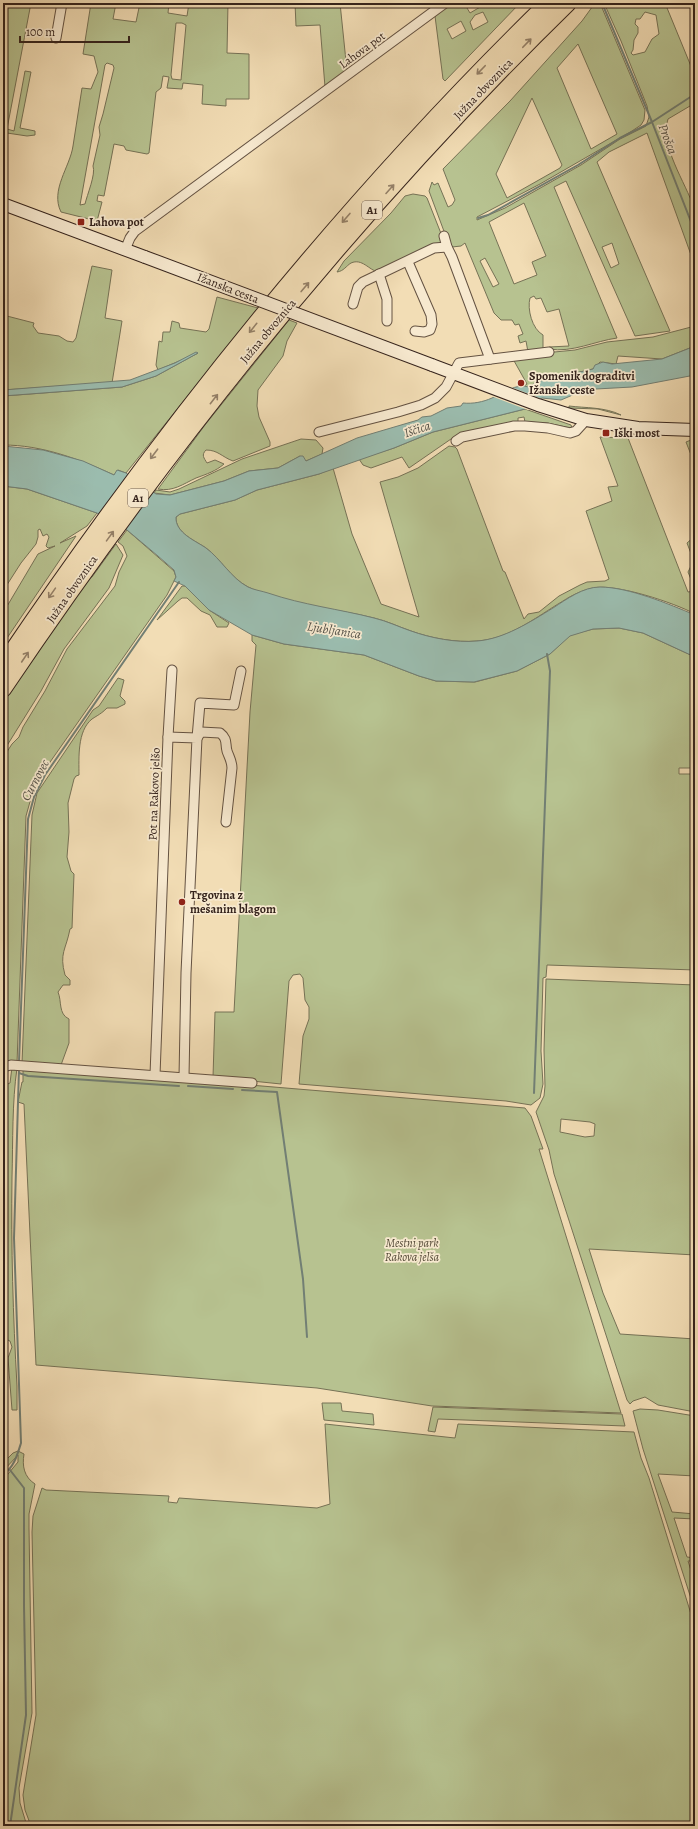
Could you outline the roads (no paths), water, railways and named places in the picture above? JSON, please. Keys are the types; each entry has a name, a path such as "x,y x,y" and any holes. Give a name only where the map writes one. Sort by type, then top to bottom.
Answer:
{"highway":[{"name":"Južna obvoznica","path":"3,664 81,564 282,293 351,212 454,99 548,3"},
{"name":"Južna obvoznica","path":"184,426 372,210 493,78 568,3"},
{"name":"Južna obvoznica","path":"3,689 81,564"}],"main road":[{"name":"Ižanska cesta","path":"3,204 567,416 638,428 695,430"}],"street":[{"path":"56,38 62,3"},
{"name":"Lahova pot","path":"125,250 135,231 445,3"},
{"path":"444,236 446,247 452,257 490,359"},
{"path":"353,304 358,287 362,282 408,262 434,248 446,247"},
{"path":"408,262 431,315 432,324 430,330 424,332 415,331"},
{"path":"380,274 387,299 387,321"},
{"path":"319,432 421,405 435,398 446,387 459,363 548,352"},
{"path":"456,441 462,437 514,426 536,426 568,433 574,432 586,420"},
{"path":"168,737 172,670"},
{"path":"184,1078 186,973 200,703 234,705 241,671"},
{"name":"Pot na Rakovo jelšo","path":"155,1075 168,737 197,738 201,732 220,733 227,742 227,753 232,763 232,768 226,822"},
{"path":"7,1066 27,1066 252,1083"}],"water":[{"path":"695,346 695,375 632,387 596,389 575,394 561,400 542,398 525,409 433,432 394,448 319,474 257,490 235,500 180,514 176,517 179,528 182,532 211,552 236,579 253,589 281,597 379,619 435,638 452,641 477,641 497,637 526,624 581,591 600,587 611,588 636,593 695,615 695,657 643,633 619,628 593,629 570,636 550,654 517,671 474,682 436,681 364,655 284,644 252,635 209,610 185,586 174,581 176,577 174,570 158,556 127,530 97,513 27,489 3,486 3,446 43,450 83,461 114,475 117,470 126,473 156,494 170,495 224,481 249,471 278,468 300,456 303,456 306,461 357,438 418,420 422,417 431,416 447,408 461,406 463,403 482,402 514,387 529,387 536,382 593,369 595,365 603,362 612,364 662,359"},
{"path":"196,352 198,353 156,376 122,387 3,396 3,390 130,380 175,363"}],"waterway":[{"path":"478,218 488,215 578,165 620,138 652,122 602,3"},
{"name":"Prošca","path":"695,94 652,122 695,232"},
{"name":"Curnovec","path":"19,1062 28,819 34,797 45,775 179,582"},
{"path":"534,1093 550,671 547,654"},
{"name":"Curnovec","path":"3,1475 12,1465 21,1443 14,1238 19,1068"},
{"path":"19,1073 28,1076 179,1086"},
{"path":"188,1086 233,1089"},
{"path":"242,1090 277,1092 303,1279 307,1337"},
{"path":"10,1470 24,1488 26,1715 10,1826"}],"place":[{"name":"Lahova pot","path":"81,222"},
{"name":"Spomenik dograditvi Ižanske ceste","path":"521,383"},
{"name":"Iški most","path":"606,433"},
{"name":"Trgovina z mešanim blagom","path":"182,902"}],"water label":[{"name":"Iščica","path":"417,429"},
{"name":"Ljubljanica","path":"334,630"}],"park label":[{"name":"Mestni park Rakova jelša","path":"412,1250"}]}
